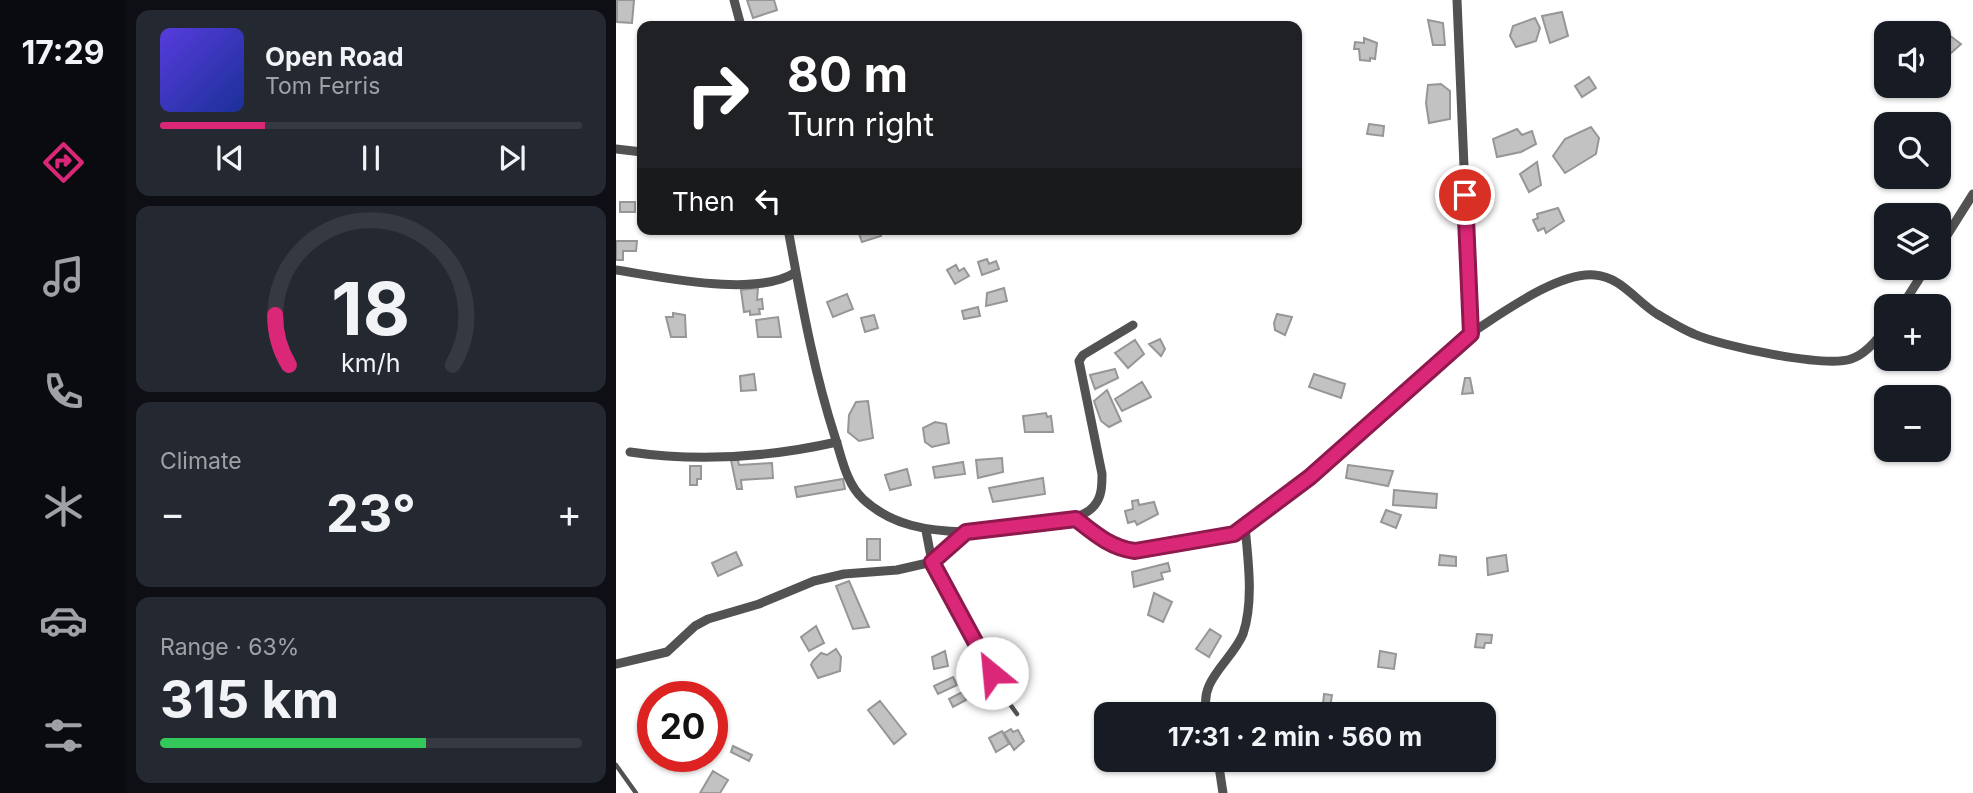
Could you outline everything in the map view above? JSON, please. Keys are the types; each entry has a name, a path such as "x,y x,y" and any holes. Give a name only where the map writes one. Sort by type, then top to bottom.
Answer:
{"street":[{"path":"734,0 740,21"},
{"path":"1457,0 1471,334"},
{"path":"616,149 637,151"},
{"path":"1951,229 1973,194"},
{"path":"789,235 816,376 848,478 860,497 886,517 926,531 966,532 1076,519 1095,505 1102,489 1102,474 1079,360 1133,325"},
{"path":"616,270 705,282 746,283 776,282 796,271"},
{"path":"1076,519 1102,539 1121,549 1135,551 1234,534 1310,477 1471,334 1533,293 1593,274 1613,279 1655,313 1696,335 1768,354 1840,361 1854,358 1874,343"},
{"path":"630,452 657,456 783,454 836,442"},
{"path":"1205,702 1204,696 1209,686 1243,632 1249,570 1245,526"},
{"path":"926,531 932,562"},
{"path":"616,664 667,652 695,626 708,619 759,604 814,581 844,574 897,570 932,562 966,532"},
{"path":"1220,772 1223,793"}],"lane":[{"path":"932,562 1017,714"},
{"path":"616,765 636,793"}],"building":[{"path":"617,0 634,0 632,23 617,22"},
{"path":"747,0 774,0 777,10 753,18"},
{"path":"1562,12 1568,36 1550,43 1542,16"},
{"path":"1535,18 1540,28 1536,41 1516,47 1510,36 1513,26"},
{"path":"1428,20 1443,23 1445,45 1433,45"},
{"path":"1951,36 1961,44 1951,53"},
{"path":"1364,38 1377,43 1375,59 1370,58 1370,61 1360,60 1359,49 1354,49 1355,42 1364,43"},
{"path":"1589,77 1596,88 1582,97 1575,86"},
{"path":"1441,84 1450,91 1450,119 1429,123 1426,103 1428,85"},
{"path":"1369,124 1384,126 1383,136 1367,134"},
{"path":"1591,127 1599,138 1596,154 1565,173 1553,156 1565,139"},
{"path":"1517,129 1522,135 1532,131 1536,144 1521,152 1497,157 1493,139"},
{"path":"1537,162 1541,185 1529,192 1520,174"},
{"path":"620,202 635,202 635,212 620,212"},
{"path":"1558,208 1564,221 1546,233 1544,228 1538,231 1533,220 1538,218 1537,214"},
{"path":"859,235 881,236 862,242"},
{"path":"616,241 637,241 636,251 623,251 623,260 616,260"},
{"path":"987,259 989,264 996,261 999,269 982,275 978,262"},
{"path":"956,265 959,271 964,268 969,276 955,284 947,270"},
{"path":"758,288 757,300 762,299 763,309 759,309 760,314 750,315 750,311 744,312 741,290"},
{"path":"1004,288 1007,301 986,306 987,293"},
{"path":"847,294 853,309 833,317 827,302"},
{"path":"978,307 980,316 964,319 962,311"},
{"path":"673,313 685,315 686,337 671,337 666,317 673,317"},
{"path":"1277,314 1292,317 1285,335 1275,330"},
{"path":"874,315 878,328 865,332 861,318"},
{"path":"778,317 781,337 758,337 756,320"},
{"path":"1160,339 1165,349 1161,356 1149,344"},
{"path":"1135,340 1144,354 1128,368 1115,353"},
{"path":"1115,369 1118,378 1095,389 1090,375"},
{"path":"754,374 756,390 741,391 740,376"},
{"path":"1314,374 1345,384 1341,398 1309,387"},
{"path":"1465,378 1470,378 1473,393 1462,394"},
{"path":"1142,382 1151,397 1122,411 1115,399"},
{"path":"1107,390 1121,421 1109,427 1101,421 1094,401"},
{"path":"868,401 873,438 859,441 848,432 849,415 856,402"},
{"path":"1046,413 1047,417 1051,416 1053,432 1025,432 1023,416"},
{"path":"935,422 946,424 949,443 932,447 925,442 923,428"},
{"path":"1002,458 1003,472 978,478 976,460"},
{"path":"731,460 738,460 739,465 772,463 773,478 741,480 742,489 737,489"},
{"path":"963,462 965,474 935,478 933,467"},
{"path":"1348,465 1393,471 1388,486 1346,478"},
{"path":"690,466 701,466 701,479 697,479 697,485 690,485"},
{"path":"907,469 911,485 890,490 885,475"},
{"path":"1043,478 1045,494 993,502 989,488"},
{"path":"843,479 845,489 797,497 795,487"},
{"path":"1394,490 1437,494 1436,508 1393,505"},
{"path":"1138,500 1139,505 1154,502 1158,514 1137,525 1135,521 1128,523 1125,511 1133,509 1132,501"},
{"path":"1386,510 1401,515 1396,528 1381,522"},
{"path":"867,539 880,539 880,560 867,560"},
{"path":"736,552 742,565 718,576 712,563"},
{"path":"1440,555 1456,557 1456,566 1439,565"},
{"path":"1506,555 1508,571 1488,575 1487,558"},
{"path":"1168,563 1170,571 1161,573 1163,579 1134,587 1132,572"},
{"path":"849,581 869,627 853,629 836,586"},
{"path":"1154,593 1172,602 1163,622 1148,615"},
{"path":"816,626 824,643 809,651 801,637"},
{"path":"1210,629 1221,636 1209,657 1196,649"},
{"path":"1477,634 1492,635 1491,643 1485,643 1484,648 1475,647"},
{"path":"836,649 841,657 840,671 818,678 811,665 813,661 821,653 827,655"},
{"path":"945,651 948,666 934,669 932,657"},
{"path":"1380,651 1396,654 1394,669 1378,667"},
{"path":"953,677 957,685 938,694 934,686"},
{"path":"962,692 966,700 953,707 949,699"},
{"path":"1324,694 1332,695 1331,702 1323,702"},
{"path":"880,701 906,734 894,744 868,710"},
{"path":"1011,729 1013,732 1018,730 1024,741 1014,750 1004,733"},
{"path":"1002,731 1009,744 996,752 989,738"},
{"path":"733,746 752,755 749,761 731,752"},
{"path":"712,772 728,780 720,793 700,793"}],"route":[{"path":"992,673 932,562 966,532 1076,519 1102,539 1121,549 1135,551 1234,534 1310,477 1471,334 1465,195"}]}
